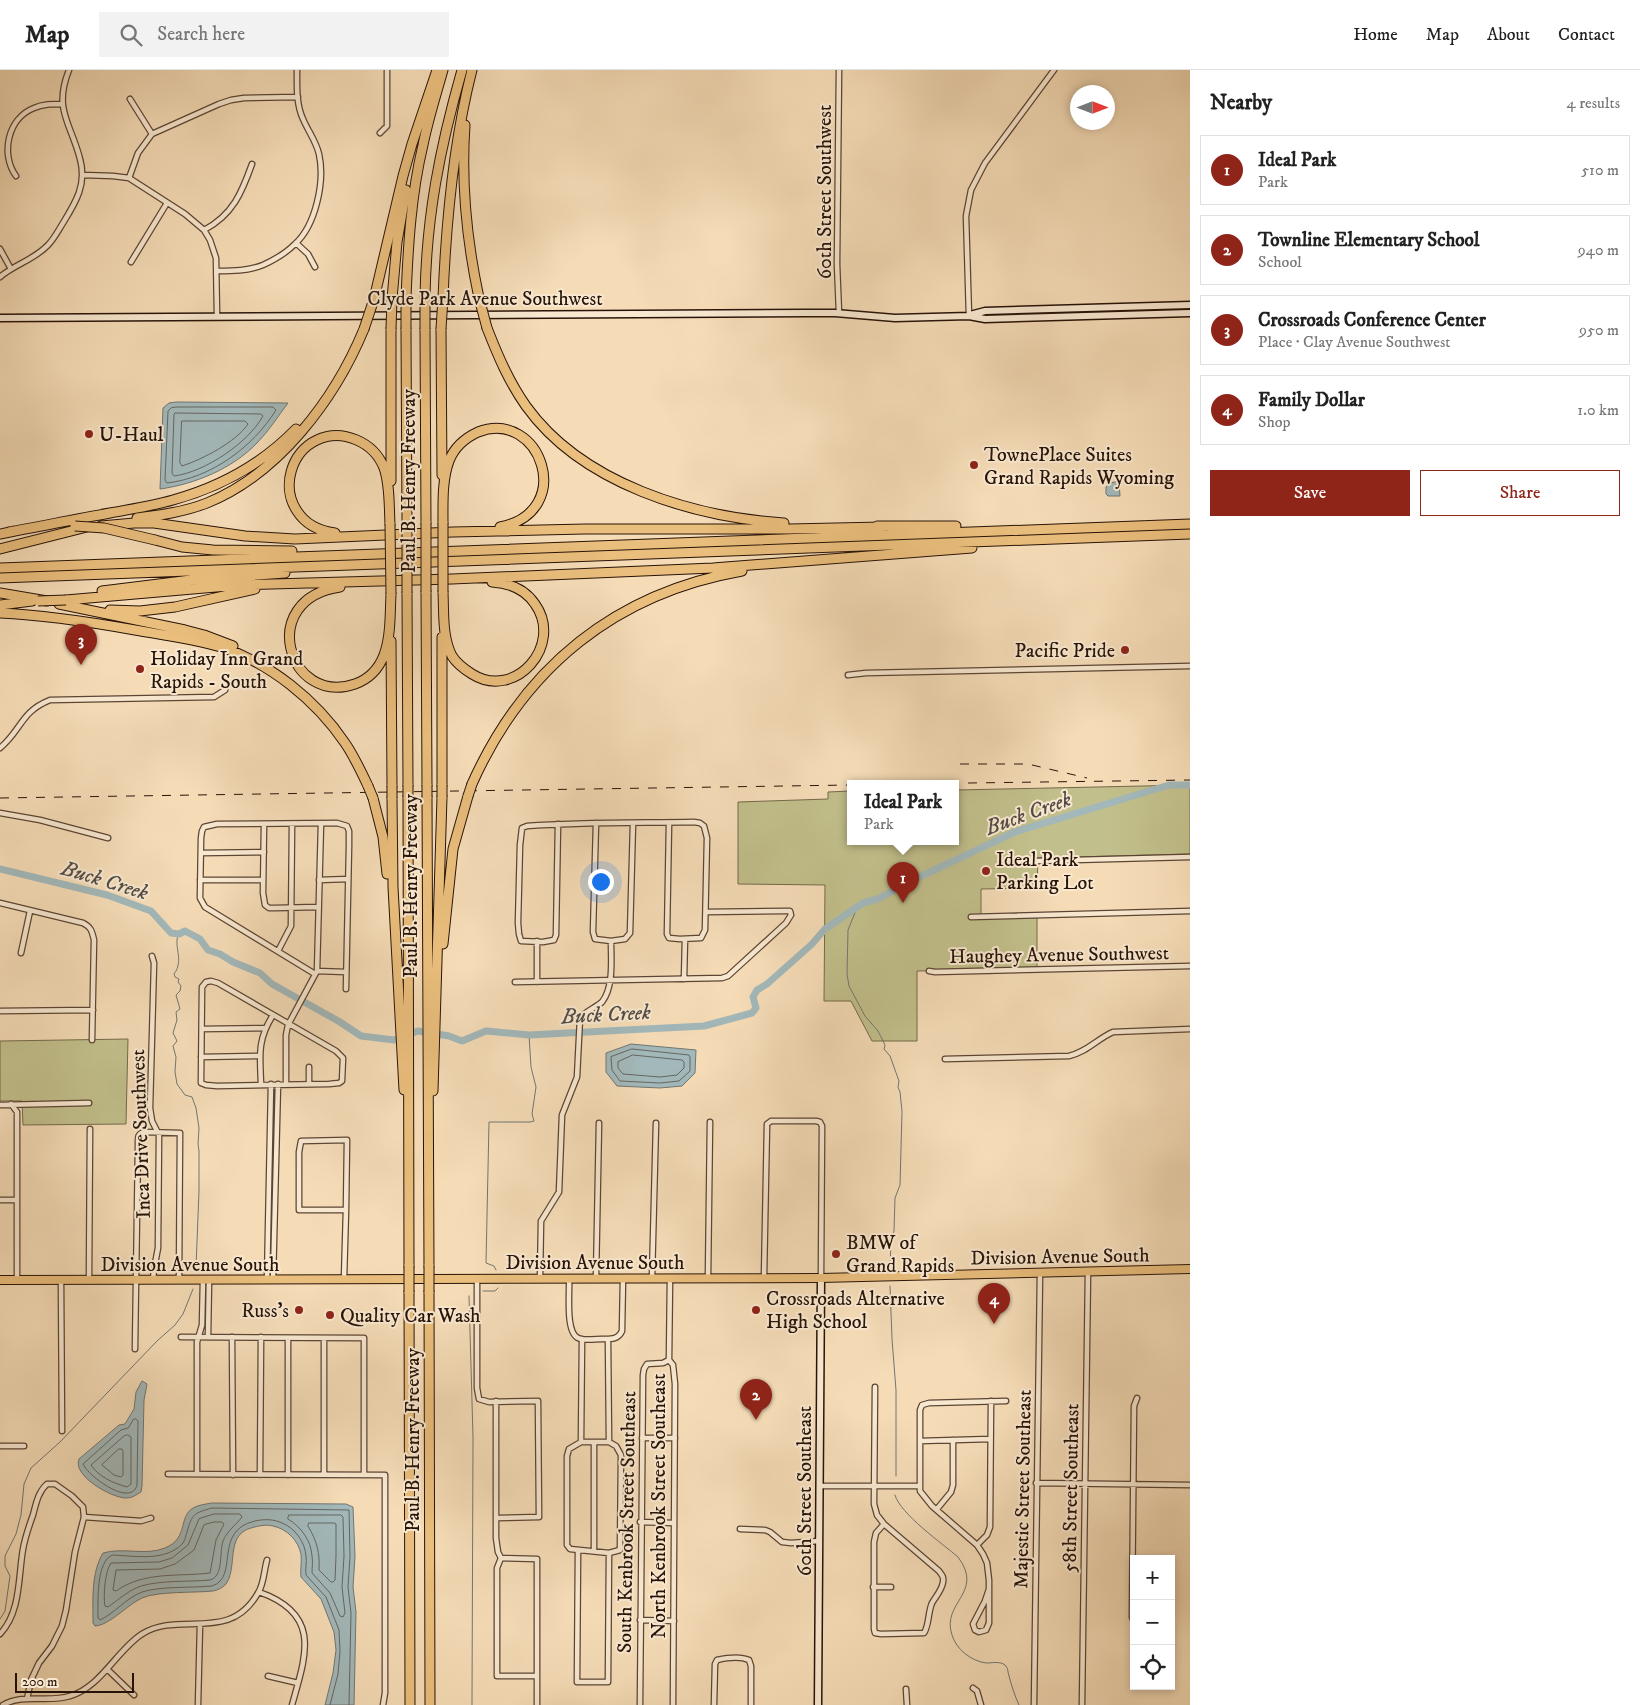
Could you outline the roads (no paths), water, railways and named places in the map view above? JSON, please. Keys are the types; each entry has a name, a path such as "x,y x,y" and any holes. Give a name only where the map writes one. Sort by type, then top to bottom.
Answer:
{"highway":[{"path":"0,549 76,528 180,511 206,503 231,492 291,443 321,407 352,355 364,329 374,299 412,144 437,70"},
{"name":"Paul B. Henry Freeway","path":"410,1705 409,1266 408,1199 406,1188 408,785 406,298 408,241 415,187 426,132 443,70"},
{"name":"Paul B. Henry Freeway","path":"430,1705 429,1216 431,1200 430,1095 434,1003 427,797 425,298 427,239 434,186 444,134 462,70"},
{"path":"430,1095 436,1019 434,1003 442,797 442,298 446,240 454,172 461,119 472,70"},
{"path":"472,70 465,130 464,178 470,244 479,298 487,328 510,381 535,418 566,447 601,471 672,502 740,519 797,524 882,526 1012,526 1079,523 1139,526"},
{"path":"397,988 392,852 390,594 391,329 392,299 401,219 420,122"},
{"path":"4,533 172,501 219,484 252,465 275,448 302,422 337,381"},
{"path":"443,522 447,469 452,455 463,442 475,434 494,429 514,433 528,442 539,458 544,473 542,491 531,512 517,522 508,525 453,532"},
{"path":"380,535 326,532 305,521 296,509 289,491 290,473 299,454 317,440 330,437 342,436 353,438 368,446 380,460 386,475 390,524"},
{"path":"76,528 140,523 167,524 245,536 280,538 576,529 789,529 882,526"},
{"path":"0,568 1190,524"},
{"path":"4,533 47,527 114,530 182,547 213,550 382,553"},
{"path":"0,578 1190,534"},
{"path":"37,600 66,600 239,585 452,580 713,568 1087,538"},
{"path":"434,1003 450,875 458,829 472,784 494,741 524,696 566,653 604,624 654,597 705,579 743,571 819,560"},
{"path":"0,605 191,580 415,562"},
{"path":"443,592 444,625 448,644 452,655 461,666 476,676 494,680 512,677 530,666 540,651 544,636 538,607 532,600 524,592 511,585 496,582 452,580"},
{"path":"383,581 327,590 313,596 301,606 292,622 290,640 293,657 302,671 314,681 340,687 361,682 371,674 379,664 386,648 390,594"},
{"path":"37,600 105,609 140,611 175,607 249,590 295,584"},
{"path":"0,593 184,630 221,641 246,652 278,671 297,686 318,709 345,743 373,798 385,852 407,1096"},
{"path":"0,613 45,615 87,621 221,647 269,670 318,709"}],"main road":[{"name":"Clyde Park Avenue Southwest","path":"969,316 985,311 1186,305"},
{"path":"1172,314 1175,308 1186,305"},
{"name":"Clyde Park Avenue Southwest","path":"0,318 840,313 895,318 969,316 985,319 1190,313"},
{"name":"Division Avenue South","path":"0,1280 821,1278 1190,1269"},
{"name":"60th Street Southeast","path":"818,1705 821,1278"}],"street":[{"path":"0,278 11,269 35,257 49,244 78,199 83,175 80,158 62,104 65,80 69,70"},
{"path":"217,271 261,266 276,258 296,243 316,209 320,192 321,171 319,152 302,119 298,97 297,70"},
{"path":"380,133 387,126 387,70"},
{"name":"60th Street Southwest","path":"839,70 837,264 840,313"},
{"path":"969,316 966,216 971,190 985,163 1054,70"},
{"path":"129,178 138,153 152,134 231,100 298,97"},
{"path":"130,99 152,134"},
{"path":"16,176 11,170 6,150 10,131 14,123 21,116 36,107 48,104 62,104"},
{"path":"204,230 232,207 239,197 252,164"},
{"path":"83,175 129,178 185,214 204,230 214,250 217,271 217,316"},
{"path":"131,262 167,203"},
{"path":"296,243 308,254 316,267"},
{"path":"0,249 11,269"},
{"path":"848,675 866,673 1190,666"},
{"path":"0,748 9,741 28,713 40,704 50,700 214,697 225,690"},
{"path":"0,812 40,820 108,838"},
{"path":"558,824 556,935 554,940 537,942 521,940 519,934 520,845 522,828 527,826 558,824 596,823 697,822 704,826 707,838 706,912 704,935 701,938 674,939 669,938 667,934 669,823"},
{"path":"596,823 593,936 598,940 611,941 625,939 630,934 633,823"},
{"path":"346,972 316,972 205,907 200,898 202,831 204,827 217,824 337,824 347,826 349,831 346,990"},
{"path":"264,824 263,899 265,905 269,908 318,907"},
{"path":"278,951 290,931 292,824"},
{"path":"286,1084 286,1035 288,1024 300,1005 316,972 321,824"},
{"path":"201,853 264,852"},
{"path":"1036,861 1190,856"},
{"path":"319,880 348,879"},
{"path":"200,880 263,880"},
{"path":"0,903 88,925 94,940 92,1040"},
{"path":"21,953 30,911"},
{"path":"515,982 722,978 728,976 788,922 791,916 791,912 786,911 706,912"},
{"path":"971,917 1190,911"},
{"path":"684,979 685,939"},
{"path":"540,1278 542,1220 559,1192 562,1115 577,1077 579,1024 582,1016 603,1000 606,994 610,980 611,941"},
{"path":"537,942 537,982"},
{"name":"Inca Drive Southwest","path":"152,956 154,963 150,1108 152,1121 158,1132 158,1248 153,1280"},
{"name":"Haughey Avenue Southwest","path":"929,970 935,972 974,972 1190,966"},
{"path":"206,982 218,983 273,1015 336,1051 343,1058 342,1081 329,1084 217,1086 202,1083 202,987 206,982"},
{"path":"0,1011 93,1010"},
{"path":"261,1084 260,1056 265,1028 273,1015"},
{"path":"202,1029 265,1028"},
{"path":"945,1059 1070,1056 1087,1050 1104,1036 1113,1032 1190,1029"},
{"path":"201,1058 260,1056"},
{"path":"309,1067 309,1084"},
{"path":"270,1280 271,1084"},
{"path":"270,1280 278,1084"},
{"path":"0,1104 89,1103"},
{"path":"11,1104 17,1112 17,1280"},
{"path":"764,1278 767,1126 771,1121 816,1121 820,1122 822,1126 821,1278"},
{"path":"708,1278 710,1122"},
{"path":"596,1278 599,1123"},
{"path":"652,1278 656,1123"},
{"path":"89,1280 90,1129"},
{"path":"135,1349 138,1136 140,1133 180,1133 179,1280"},
{"path":"344,1279 346,1210 347,1140 301,1141 299,1152 299,1210 346,1210"},
{"path":"0,1200 17,1200"},
{"name":"58th Street Southeast","path":"1082,1705 1088,1272"},
{"name":"Majestic Street Southeast","path":"1034,1705 1040,1273"},
{"path":"477,1278 477,1395 482,1401 538,1401 539,1517 497,1518"},
{"path":"569,1278 570,1328 575,1335 582,1339 608,1339 615,1338 622,1331 623,1278"},
{"name":"North Kenbrook Street Southeast","path":"670,1278 669,1360 673,1365 675,1373 673,1705"},
{"path":"60,1280 62,1431"},
{"path":"197,1474 199,1337 202,1325 206,1280"},
{"path":"206,1280 208,1337"},
{"path":"181,1337 364,1338 364,1475"},
{"path":"232,1338 233,1475"},
{"path":"260,1475 261,1338"},
{"path":"288,1338 288,1475"},
{"path":"324,1338 324,1475"},
{"path":"581,1442 582,1339"},
{"path":"608,1339 609,1442"},
{"name":"South Kenbrook Street Southeast","path":"640,1705 640,1522 644,1369 647,1364 663,1363 669,1360"},
{"path":"875,1387 875,1512 884,1524 940,1571 944,1578 943,1585 929,1610 926,1631 924,1633 876,1633 874,1629 874,1542 876,1533 884,1524"},
{"path":"1132,1600 1134,1406 1137,1398"},
{"path":"989,1589 973,1624 975,1630 979,1632 984,1632 988,1628 989,1589 987,1563 977,1545 927,1501 919,1486 920,1410 922,1405 929,1403 1006,1400"},
{"path":"977,1545 987,1535 990,1527 991,1401"},
{"path":"496,1402 497,1548 501,1558 497,1568 497,1676 537,1676"},
{"path":"642,1438 675,1438"},
{"path":"920,1441 990,1439"},
{"path":"937,1509 951,1492 953,1485 953,1440"},
{"path":"581,1442 594,1442 609,1442 616,1446 619,1450 621,1463 620,1550 609,1553 570,1549 567,1545 567,1456 569,1449 581,1442"},
{"path":"594,1442 594,1552"},
{"path":"0,1446 24,1446"},
{"path":"168,1474 385,1475 385,1694 383,1705"},
{"path":"0,1634 6,1628 14,1609 18,1594 23,1547 39,1496 45,1486 50,1483 62,1487 83,1507 84,1517 74,1552 62,1626 52,1646 39,1663 31,1680 26,1699"},
{"path":"1036,1483 1190,1485"},
{"path":"820,1486 919,1486"},
{"path":"84,1517 141,1521 151,1518"},
{"path":"640,1522 674,1523"},
{"path":"740,1529 765,1530 782,1542 791,1544 819,1541"},
{"path":"578,1550 577,1682 608,1682 609,1553"},
{"path":"501,1558 537,1559 537,1705"},
{"path":"3,1705 17,1699 58,1699 72,1696 87,1687 107,1669 135,1638 153,1627 169,1624 214,1624 234,1618 248,1606 259,1592 266,1560"},
{"path":"873,1587 891,1586"},
{"path":"259,1592 274,1597 288,1606 298,1620 306,1641 305,1661 292,1705"},
{"path":"640,1620 674,1621"},
{"path":"198,1705 200,1624"},
{"path":"714,1705 715,1664 717,1660 740,1658 749,1660 751,1666 751,1705"},
{"path":"107,1669 134,1695"},
{"path":"268,1676 298,1683"},
{"path":"973,1688 977,1691 981,1705"},
{"path":"906,1689 907,1705"}],"water":[{"path":"169,403 288,403 261,438 247,452 225,468 199,479 160,489 163,408"},
{"path":"1119,481 1120,496 1108,496 1106,494 1106,487 1110,483"},
{"path":"631,1044 696,1050 695,1073 682,1086 660,1088 617,1086 606,1072 606,1053"},
{"path":"142,1381 147,1384 144,1400 142,1486 141,1492 126,1498 112,1494 95,1485 87,1479 78,1466 79,1459 119,1425 125,1424 134,1409 136,1392"},
{"path":"212,1503 346,1504 353,1507 355,1556 353,1587 356,1612 354,1705 325,1705 333,1673 336,1650 334,1632 321,1599 301,1577 300,1549 287,1532 278,1527 270,1525 251,1528 238,1537 233,1552 229,1577 226,1584 220,1589 166,1593 142,1598 113,1619 95,1626 93,1623 94,1587 96,1569 103,1553 111,1551 150,1551 165,1548 177,1539 188,1512 197,1506"}],"waterway":[{"name":"Buck Creek","path":"0,869 107,895 151,911 171,933 179,934 185,931 200,939 208,950 260,973 272,984 361,1036 394,1040 418,1031 449,1036 462,1041 486,1031 529,1035 704,1026 752,1013 756,1008 753,997 757,990 767,984 812,944 825,929 863,903 878,899 911,881 1015,832 1169,785 1190,785"},
{"path":"856,910 848,930 847,974 849,986 865,1016 878,1031 885,1045 884,1049 890,1056 899,1081 898,1087 902,1111 900,1185 895,1198 890,1268"},
{"path":"179,934 177,938 179,958 174,974 179,979 178,982 181,986 180,991 176,995 180,1009 176,1012 177,1020 173,1033 177,1041 173,1046 176,1057 175,1072 177,1084 185,1095 192,1097 199,1128 196,1267"},
{"path":"496,1270 494,1266 486,1263 489,1122 534,1121 532,1114 536,1087 531,1067 529,1035"},
{"path":"890,1286 896,1390 896,1476"},
{"path":"483,1291 495,1291 498,1288"},
{"path":"0,1619 5,1611 10,1576 5,1566 5,1556 16,1534 21,1515 24,1484 31,1468 60,1442 157,1341 175,1325 183,1314 193,1289"},
{"path":"469,1296 473,1437 472,1705"},
{"path":"895,1495 913,1520 958,1557 965,1569 967,1580 965,1589 952,1614 950,1624 954,1640 965,1654 975,1660 1005,1665 1008,1669 1019,1705"}],"railway":[{"path":"960,764 1028,764 1087,778"},
{"path":"959,783 1190,780"},
{"path":"0,798 847,785"}],"place":[{"name":"U-Haul","path":"89,434"},
{"name":"TownePlace Suites Grand Rapids Wyoming","path":"974,465"},
{"name":"Pacific Pride","path":"1125,650"},
{"name":"Crossroads Conference Center","path":"81,665"},
{"name":"Holiday Inn Grand Rapids - South","path":"140,669"},
{"name":"Ideal Park Parking Lot","path":"986,871"},
{"name":"Ideal Park","path":"903,903"},
{"name":"BMW of Grand Rapids","path":"836,1254"},
{"name":"Russ's","path":"299,1310"},
{"name":"Crossroads Alternative High School","path":"756,1310"},
{"name":"Quality Car Wash","path":"330,1315"},
{"name":"Family Dollar","path":"994,1324"},
{"name":"Townline Elementary School","path":"756,1420"}]}
